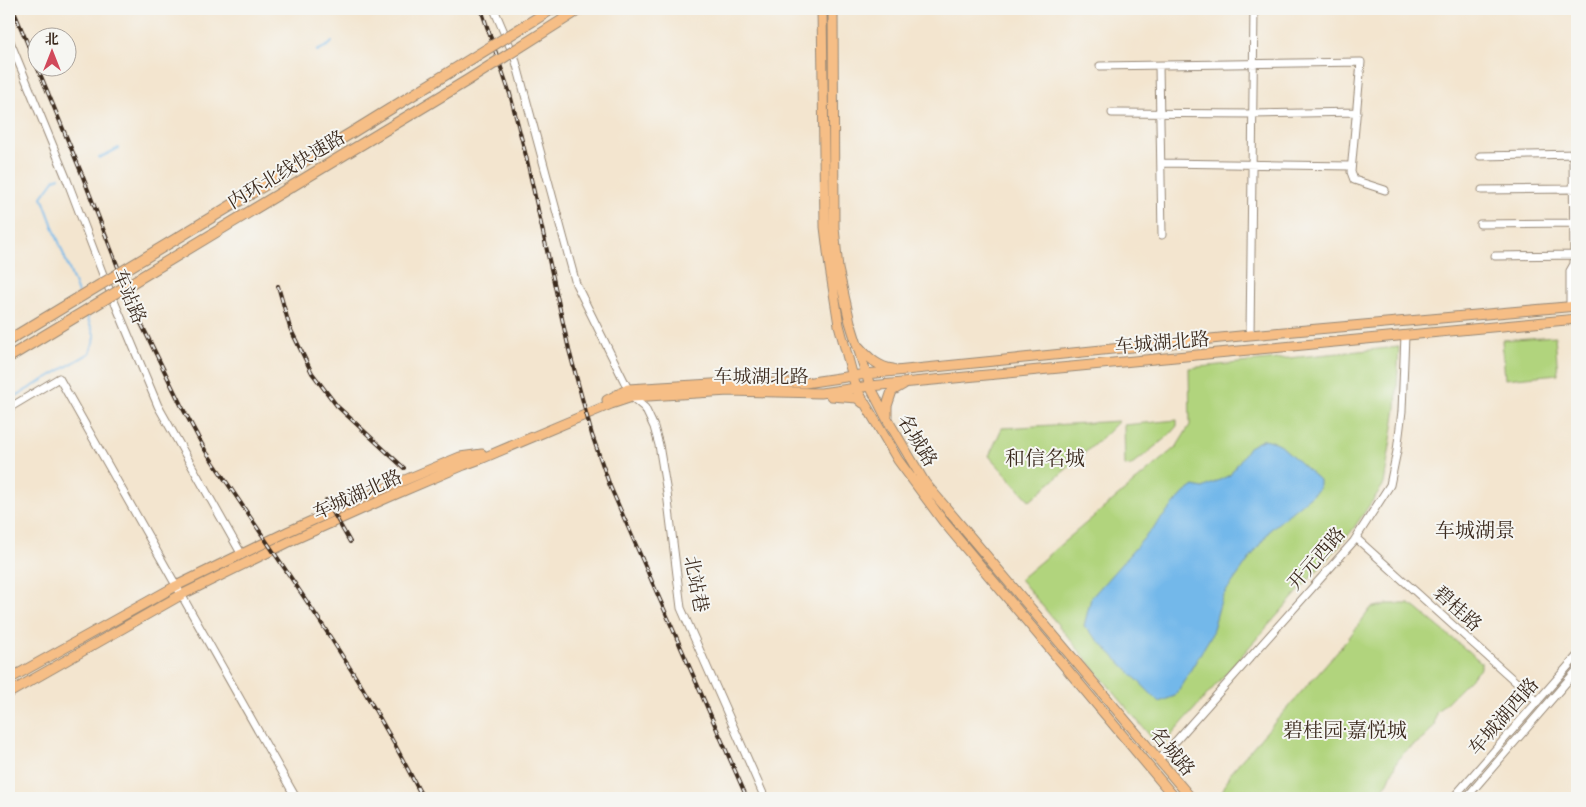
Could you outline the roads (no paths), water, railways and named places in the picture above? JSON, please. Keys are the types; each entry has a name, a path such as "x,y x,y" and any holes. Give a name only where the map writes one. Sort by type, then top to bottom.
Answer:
{"highway":[{"name":"内环北线快速路","path":"9,340 552,9"},
{"name":"内环北线快速路","path":"9,357 468,80 580,9"}],"main road":[{"name":"名城路","path":"822,9 825,228 836,311 856,388 898,460 943,521 1175,798"},
{"name":"名城路","path":"833,9 834,227 838,270 856,344 870,386 925,483 1192,798"},
{"name":"车城湖北路","path":"9,679 176,586 289,531 460,457 482,454 609,400 630,393 728,383 805,383 866,374 1250,335 1574,306"},
{"name":"车城湖北路","path":"9,693 181,595 293,540 387,498 611,404 630,393 729,391 821,393 870,386 1577,319"},
{"path":"856,344 872,360 886,368 904,370"},
{"path":"831,379 840,372 846,362 846,351"},
{"path":"887,419 887,406 892,391 906,383"},
{"path":"729,391 735,395 845,396 857,398 866,404"}],"street":[{"name":"北站巷","path":"494,9 515,58 576,284 630,393 645,408 654,427 667,493 681,608 764,796 768,798"},
{"path":"1250,335 1254,9"},
{"name":"车站路","path":"9,39 158,406 242,555"},
{"path":"1100,66 1361,62 1351,172 1354,180 1386,190"},
{"path":"1159,66 1162,235"},
{"path":"1112,114 1356,112"},
{"path":"1480,156 1575,154 1576,255 1570,271 1574,306"},
{"path":"1161,163 1351,166"},
{"path":"1482,190 1575,189"},
{"path":"1480,224 1576,223"},
{"path":"1495,256 1576,255"},
{"name":"开元西路","path":"1159,760 1356,538 1390,485 1402,411 1405,335"},
{"path":"9,408 59,378 296,798"},
{"name":"碧桂路","path":"1356,538 1537,701"},
{"name":"车城湖西路","path":"1453,798 1577,656"},
{"name":"车城湖西路","path":"1466,798 1577,670"}],"water":[{"path":"1264,439 1278,443 1319,480 1319,489 1271,529 1222,597 1211,636 1175,696 1159,702 1084,626 1091,598 1184,493 1194,486 1203,488 1230,475 1249,447"}],"waterway":[{"path":"317,51 332,42"},
{"path":"99,158 119,148"},
{"path":"59,177 55,179 42,197 78,293"},
{"path":"9,400 90,353 95,337 86,314"}],"railway":[{"path":"13,9 81,172 135,311 181,405 205,450 362,687 423,798"},
{"path":"481,9 510,94 526,156 569,350 592,435 610,486 747,798"},
{"path":"278,286 290,328 312,373 337,406 404,468"},
{"path":"326,500 350,542"}],"district":[{"name":"和信名城","path":"1045,458"},
{"name":"车城湖景","path":"1475,530"},
{"name":"碧桂园·嘉悦城","path":"1345,730"}]}
